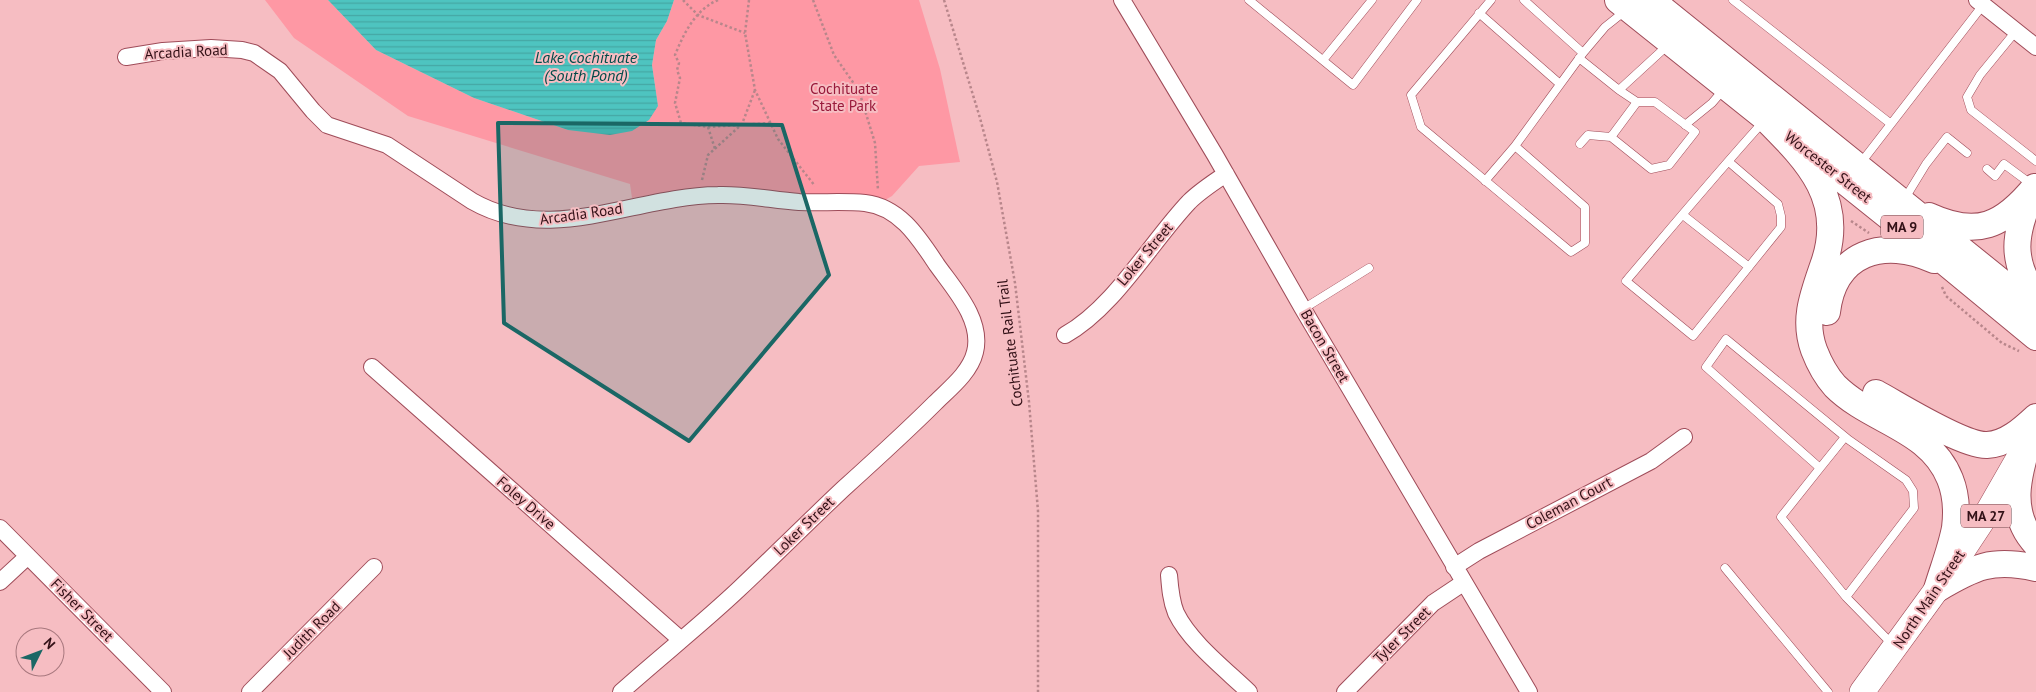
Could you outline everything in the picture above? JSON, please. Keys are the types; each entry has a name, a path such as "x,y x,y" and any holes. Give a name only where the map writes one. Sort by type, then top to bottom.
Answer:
{"highway":[{"name":"Worcester Street","path":"1632,3 1671,43 2036,337"},
{"name":"Worcester Street","path":"1632,3 1859,166 2036,310"},
{"path":"1766,119 1791,145 1812,172 1820,184 1828,206 1831,236 1813,293 1809,314 1810,336 1820,362 1831,380 1846,395 1910,432 1928,446 1942,463 1952,484 1955,498 1955,526 1937,589"},
{"path":"1903,202 1944,222 1963,227 1978,227 1991,223 2008,213 2035,186"},
{"path":"2035,186 2022,217 2016,249 2020,269 2036,297"},
{"path":"1970,282 1935,260 1907,250 1882,249 1864,255 1842,273 1834,287 1826,321 1831,344 1848,374 1869,389 1970,443 1988,445 2000,443 2018,432 2034,427"},
{"path":"2034,427 2018,477 2017,504 2026,530 2036,544"},
{"path":"1937,589 1966,571 1981,566 2014,564 2036,568"}],"main road":[{"name":"North Main Street","path":"1862,692 1896,648 1986,515 2034,427"}],"street":[{"name":"Bacon Street","path":"1122,0 1226,174 1463,583 1529,692"},
{"path":"1980,3 2036,47"},
{"name":"Arcadia Road","path":"126,57 163,51 211,48 242,50 254,54 280,71 312,111 327,125 387,145 472,201 486,209 515,219 539,221 566,219 698,196 736,195 828,203 861,203 879,206 904,222 926,248 963,303 972,320 975,332 975,350"},
{"name":"Loker Street","path":"1065,335 1082,324 1113,293 1193,198 1226,174"},
{"name":"Loker Street","path":"621,692 739,589 837,495 892,446 960,377 972,360 975,350"},
{"name":"Foley Drive","path":"372,367 680,640"},
{"name":"Coleman Court","path":"1454,567 1487,547 1651,461 1684,437"},
{"name":"Fisher Street","path":"0,528 163,692"},
{"path":"0,582 28,556"},
{"name":"Judith Road","path":"250,692 374,567"},
{"path":"1169,575 1170,594 1175,612 1184,627 1249,692"},
{"name":"Tyler Street","path":"1345,692 1433,603 1463,583"}],"lane":[{"path":"1249,0 1324,59 1353,85 1413,1"},
{"path":"1324,59 1372,0"},
{"path":"1491,0 1411,95 1421,127 1571,252 1585,243 1585,207 1515,146"},
{"path":"1524,0 1619,90 1636,102 1655,102 1695,132 1669,166 1651,169 1611,137 1588,135 1580,144"},
{"path":"1733,0 1891,124"},
{"path":"1485,181 1515,146 1581,55 1605,27 1632,3"},
{"path":"1859,166 1980,3"},
{"path":"1479,13 1560,84"},
{"path":"2016,31 1980,75 1967,97 1971,110 2036,161"},
{"path":"1619,90 1671,43"},
{"path":"1685,124 1712,103 1726,86"},
{"path":"1611,137 1636,102"},
{"path":"1729,162 1778,204 1781,227 1693,336 1626,282 1683,215 1766,119"},
{"path":"1903,202 1926,164 1947,137 1967,153"},
{"path":"1987,170 1995,176 2004,164 2035,186"},
{"path":"1683,215 1749,267"},
{"path":"1303,309 1369,268"},
{"path":"1820,468 1706,367 1726,339 1847,438 1906,480 1914,491 1914,508 1846,596"},
{"path":"1847,438 1781,517 1846,596 1896,648"},
{"path":"1725,568 1828,692"}],"path":[{"path":"684,0 698,15 746,33"},
{"path":"718,0 708,4 685,30 675,55 679,63 677,70 680,78 676,103 681,123 708,127 770,123"},
{"path":"749,0 746,33 755,90 778,139 828,203"},
{"path":"813,0 834,55 859,91 876,143 879,206"},
{"name":"Cochituate Rail Trail","path":"944,0 997,182 1015,283 1038,511 1038,692"},
{"path":"698,196 708,156 742,124 755,90"},
{"path":"708,127 715,149"}],"highlighted area":[{"path":"498,123 782,125 829,275 689,441 504,323"}],"green space":[{"name":"Cochituate State Park","path":"265,0 328,0 376,50 474,98 568,130 658,106 652,65 656,40 667,21 674,0 919,0 940,69 960,162 919,166 892,196 885,200 871,197 793,194 719,187 632,198 630,184 408,116 294,38"}],"water":[{"name":"Lake Cochituate (South Pond)","path":"328,0 674,0 667,21 656,40 652,65 658,106 649,120 632,131 610,135 568,130 474,98 376,50"}]}
